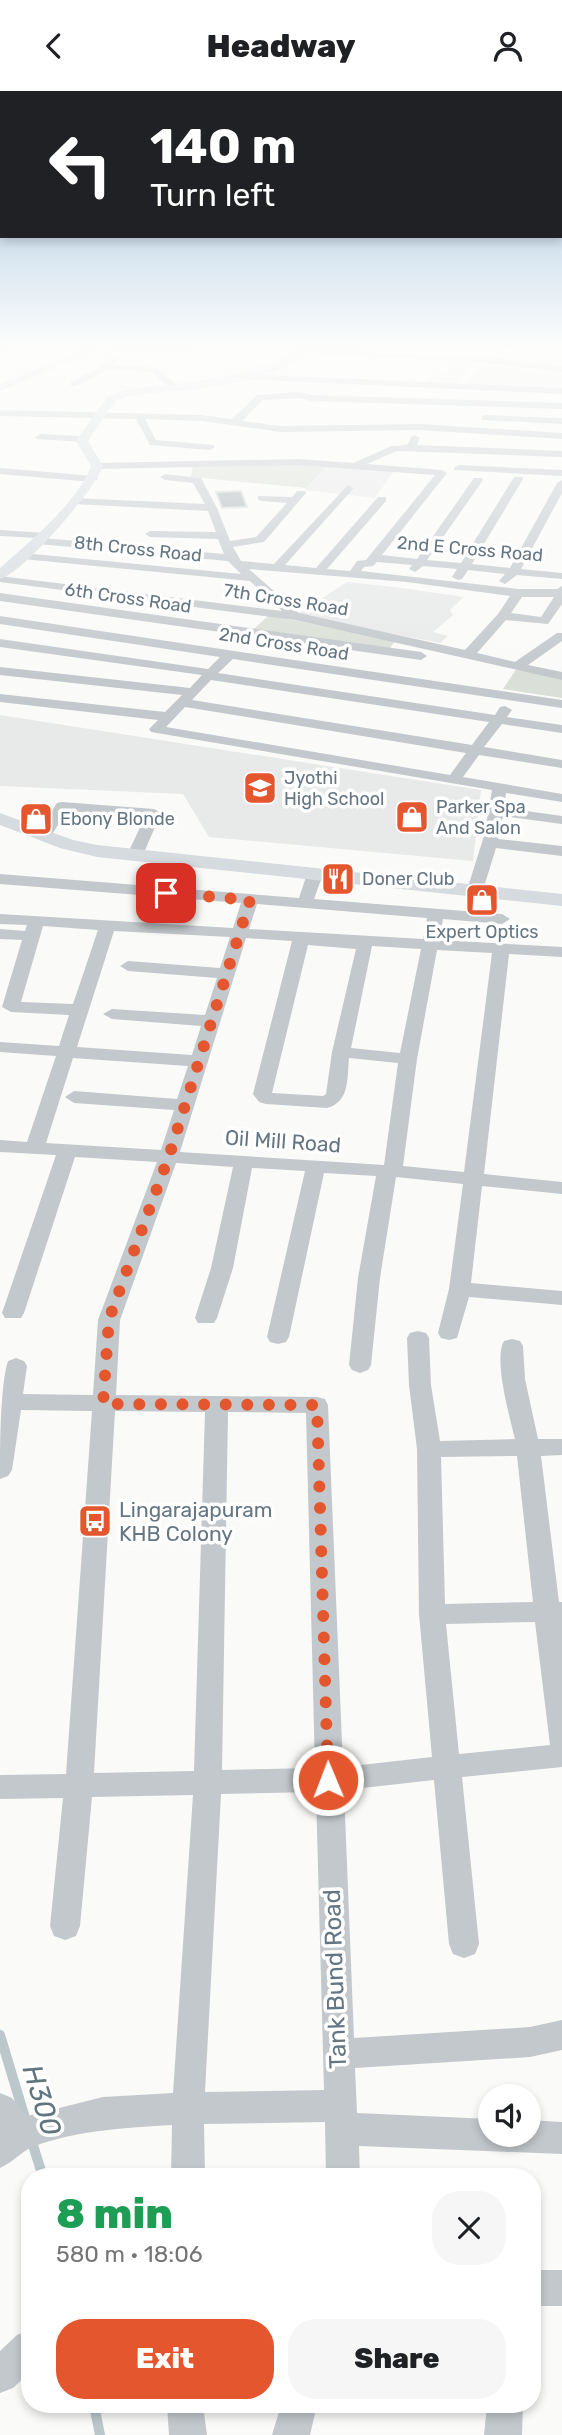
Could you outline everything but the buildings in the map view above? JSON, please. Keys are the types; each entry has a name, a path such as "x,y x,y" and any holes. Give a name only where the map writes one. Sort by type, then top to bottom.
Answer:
{"main road":[{"path":"0,577 23,556 94,478 88,455"},
{"path":"0,820 79,848 562,900"}],"street":[{"path":"298,462 299,455"},
{"path":"355,466 379,455"},
{"path":"0,487 7,471 22,457"},
{"path":"94,478 254,459 443,471 369,564 361,563 353,574"},
{"path":"459,468 562,473"},
{"path":"7,471 94,478 197,480 212,508 233,561 295,615"},
{"path":"407,579 478,479"},
{"path":"453,584 517,479"},
{"path":"497,590 514,571 562,483"},
{"path":"277,567 348,488"},
{"path":"150,534 260,540 298,497 262,498"},
{"path":"319,571 382,499"},
{"path":"74,501 161,515 212,508"},
{"path":"138,549 161,515"},
{"path":"0,533 277,567 560,596"},
{"name":"8th Cross Road","path":"23,556 251,578"},
{"name":"2nd E Cross Road","path":"374,558 562,576"},
{"name":"7th Cross Road","path":"0,577 295,615 562,676"},
{"path":"469,654 503,616 518,593"},
{"path":"544,619 560,596"},
{"name":"6th Cross Road","path":"0,597 430,658 501,661"},
{"path":"503,616 562,619"},
{"name":"2nd Cross Road","path":"0,620 562,703"},
{"path":"519,665 561,636"},
{"path":"0,643 562,729"},
{"path":"231,653 156,729 562,798"},
{"path":"0,671 194,692"},
{"path":"1,698 29,675"},
{"path":"453,781 514,697"},
{"path":"1,698 169,717"},
{"path":"183,703 562,764"},
{"path":"475,890 489,843 500,788"},
{"path":"44,836 62,806 154,813 135,855"},
{"path":"496,811 562,820"},
{"path":"489,843 562,851"},
{"path":"305,903 315,874"},
{"path":"0,879 75,904 107,925 562,952"},
{"path":"65,1926 79,1784 109,1319 169,1156 250,900"},
{"path":"0,934 34,928 75,904 250,900 502,919"},
{"path":"360,1365 369,1278 436,913"},
{"path":"0,919 34,928"},
{"path":"35,1147 107,925"},
{"path":"34,928 11,1007 80,1010"},
{"path":"302,941 364,946 341,1052 335,1096 330,1101 263,1096 302,941"},
{"path":"449,1333 460,1289 501,948"},
{"path":"128,966 226,974"},
{"path":"112,1014 212,1021"},
{"path":"0,1047 199,1061"},
{"path":"341,1052 408,1059"},
{"path":"74,1097 185,1105"},
{"name":"Oil Mill Road","path":"0,1146 390,1171 562,1188"},
{"path":"13,1313 68,1149"},
{"path":"206,1318 222,1268 244,1161"},
{"path":"278,1337 316,1166"},
{"path":"460,1289 562,1298"},
{"path":"418,1338 420,1385 429,1448 432,1614 464,1944"},
{"path":"512,1346 514,1379 553,1611 562,1741"},
{"path":"0,1471 16,1366"},
{"path":"11,1402 218,1405 208,1782 188,2108 188,2168"},
{"name":"Tank Bund Road","path":"218,1405 317,1405 343,2168"},
{"path":"429,1448 562,1447"},
{"path":"432,1614 553,1611"},
{"path":"0,1787 328,1780 562,1755"},
{"path":"338,2054 530,2042 562,2035"},
{"path":"0,2109 22,2137 103,2113 188,2108 341,2117 562,2138"},
{"path":"541,2288 562,2288"},
{"path":"0,2375 21,2356"},
{"path":"186,2413 188,2435"},
{"path":"291,2435 297,2413"},
{"path":"503,2435 504,2413"}],"shaded area":[{"path":"328,465 394,471 375,498 304,490"},
{"path":"328,465 306,488 191,477 193,466"},
{"path":"347,582 464,597 450,610 453,615 433,632 448,636 440,643 297,615"},
{"path":"269,615 395,641 390,648 254,629"},
{"path":"517,668 562,680 562,698 503,689"},
{"name":"Jyothi High School","path":"0,715 481,790 473,861 209,837 183,794 0,786"}],"waterway":[{"name":"H300","path":"0,2035 25,2118"},
{"name":"H300","path":"31,2139 40,2168"},
{"name":"H300","path":"96,2413 100,2435"}],"place":[{"name":"Jyothi High School","path":"260,788"},
{"name":"Parker Spa And Salon","path":"412,817"},
{"name":"Ebony Blonde","path":"36,819"},
{"name":"Doner Club","path":"338,879"},
{"name":"Expert Optics","path":"482,900"},
{"name":"Lingarajapuram KHB Colony","path":"95,1521"}],"route":[{"path":"166,893 250,900 169,1156 109,1319 103,1404 317,1405 328,1780"}]}
